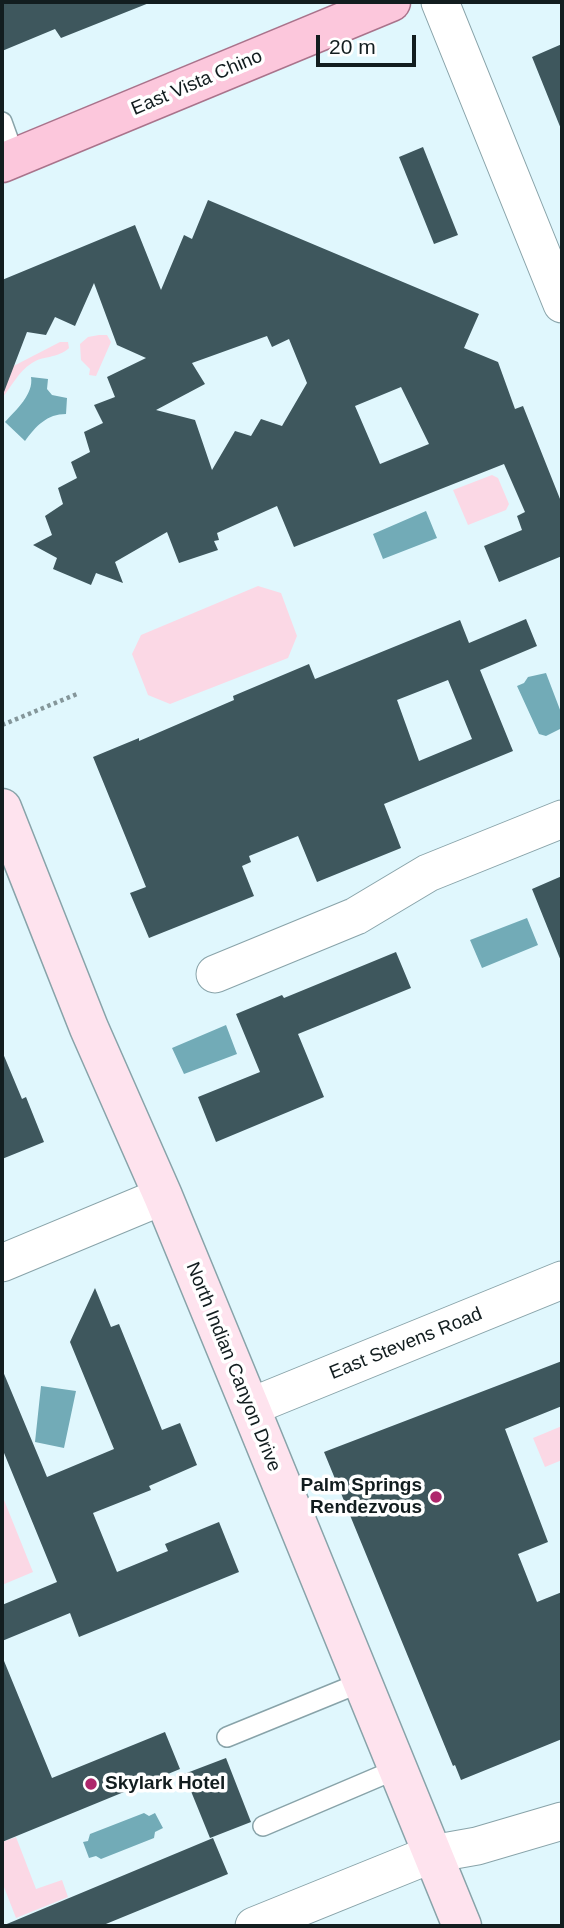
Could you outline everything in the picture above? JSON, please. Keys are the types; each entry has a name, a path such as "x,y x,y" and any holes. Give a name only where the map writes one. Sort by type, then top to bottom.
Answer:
{"main road":[{"name":"East Vista Chino","path":"9,161 391,2"},
{"name":"North Indian Canyon Drive","path":"2,808 89,1028 163,1196 462,1926"}],"street":[{"path":"440,2 562,304"},
{"path":"215,974 356,916 428,873 562,819"},
{"path":"2,1262 163,1196"},
{"name":"East Stevens Road","path":"250,1407 562,1280"},
{"path":"254,1926 432,1854 477,1846 562,1821"}],"lane":[{"path":"2,122 9,161"},
{"path":"227,1737 362,1682"},
{"path":"264,1826 397,1769"}],"path":[{"path":"2,725 77,694"}],"shaded area":[{"path":"107,335 111,342 96,376 89,375 90,369 81,360 80,344 88,337"},
{"path":"60,342 68,342 69,348 27,367 2,398 2,372"},
{"path":"492,475 498,478 509,504 506,510 468,525 453,490"},
{"path":"258,586 281,593 297,636 288,658 170,704 148,695 132,654 141,635"},
{"path":"562,1426 562,1460 545,1467 533,1438"},
{"path":"2,1495 33,1572 2,1585"},
{"path":"16,1837 36,1889 62,1880 68,1897 16,1918 2,1882 2,1842"}],"water":[{"path":"31,377 48,379 47,389 52,395 67,398 66,414 53,416 42,422 25,441 5,422 27,396"},
{"path":"426,511 437,538 383,559 373,534"},
{"path":"546,673 562,715 562,728 546,736 539,734 517,686 524,683 528,677"},
{"path":"527,918 538,945 482,968 470,940"},
{"path":"226,1025 237,1054 184,1074 172,1048"},
{"path":"41,1386 76,1391 64,1448 35,1442"},
{"path":"144,1813 149,1816 155,1813 163,1828 155,1832 154,1838 101,1859 96,1856 89,1858 83,1842 88,1841 90,1834"}],"building":[{"path":"2,2 149,3 61,38 55,29 2,51"},
{"path":"562,44 562,129 561,129 532,57"},
{"path":"423,147 458,235 434,244 399,157"},
{"path":"208,200 479,314 464,348 498,362 515,409 523,406 562,504 562,556 499,582 484,546 522,530 517,516 525,512 504,464 294,547 277,506 217,533 219,540 214,541 218,550 179,563 167,532 115,562 123,583 96,573 91,585 53,569 57,558 33,545 52,535 45,516 63,504 58,488 77,478 71,462 90,452 84,432 103,423 94,405 115,397 107,377 146,358 117,345 94,283 75,326 55,317 46,335 27,332 2,392 2,280 135,225 161,290 184,235 192,239","holes":["267,336 272,347 289,339 307,383 282,426 261,419 251,436 235,431 212,470 195,420 156,410 205,384 192,363","401,387 429,444 380,464 355,406"]},
{"path":"526,619 537,646 480,670 513,751 384,804 401,848 317,882 298,836 249,856 251,862 242,866 254,896 149,938 130,893 146,887 93,757 139,738 139,741 234,700 233,696 309,664 315,679 460,620 469,643","holes":["448,680 472,739 419,761 397,700"]},
{"path":"562,876 562,961 561,961 532,889"},
{"path":"396,952 411,988 298,1034 324,1097 216,1142 198,1097 260,1072 236,1014 282,995 284,998"},
{"path":"2,1051 22,1099 26,1097 44,1142 2,1159"},
{"path":"95,1288 111,1327 119,1324 162,1430 180,1423 197,1465 149,1486 151,1490 93,1513 117,1572 168,1551 165,1544 219,1522 239,1572 79,1637 70,1613 2,1641 2,1605 57,1582 2,1448 2,1369 47,1477 114,1449 70,1342"},
{"path":"562,1361 562,1406 505,1429 548,1542 518,1554 537,1602 562,1592 562,1739 461,1780 324,1452"},
{"name":"Skylark Hotel","path":"2,1656 52,1778 165,1732 180,1769 2,1842"},
{"name":"Skylark Hotel","path":"226,1758 251,1822 210,1838 184,1774"},
{"name":"Skylark Hotel","path":"213,1838 228,1874 101,1926 2,1926"}],"place":[{"name":"Palm Springs Rendezvous","path":"436,1497"},
{"name":"Skylark Hotel","path":"91,1784"}]}
